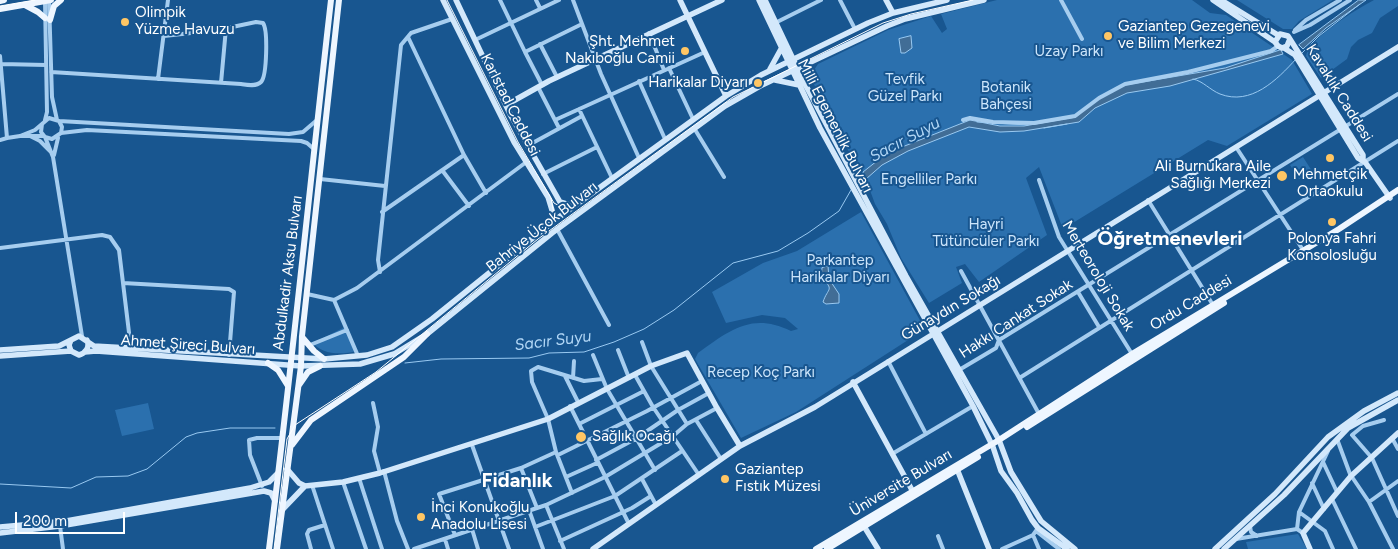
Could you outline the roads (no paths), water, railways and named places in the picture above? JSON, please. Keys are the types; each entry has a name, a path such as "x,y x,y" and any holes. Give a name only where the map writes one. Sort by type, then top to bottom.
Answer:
{"main road":[{"path":"0,1 4,0"},
{"path":"0,10 48,0"},
{"path":"24,5 48,19 54,6 61,0"},
{"name":"Abdulkadir Aksu Bulvarı","path":"269,549 319,119 330,0"},
{"name":"Abdulkadir Aksu Bulvarı","path":"277,549 301,358 339,0"},
{"name":"Karlstad Caddesi","path":"443,0 526,162 548,196 555,220"},
{"name":"Karlstad Caddesi","path":"456,0 527,146 560,202 573,206"},
{"path":"680,0 726,96"},
{"path":"506,105 557,77 722,0"},
{"name":"Milli Egemenlik Bulvarı","path":"759,0 796,71 856,195 934,333 959,370 1000,441 1011,472 1041,521 1076,549"},
{"name":"Milli Egemenlik Bulvarı","path":"765,0 784,48"},
{"path":"886,0 893,13"},
{"name":"Bahriye Üçok Bulvarı","path":"84,338 94,346 324,359 358,356 383,350 401,342 573,206 726,96 770,70 855,29 893,13 947,0"},
{"name":"Bahriye Üçok Bulvarı","path":"289,366 320,366 375,361 403,350 428,334 557,229 725,106 775,80 905,19 984,0"},
{"name":"Kavaklık Caddesi","path":"1213,0 1279,43"},
{"name":"Kavaklık Caddesi","path":"1220,0 1295,55 1322,93"},
{"path":"1279,43 1282,34 1289,38"},
{"path":"1279,43 1289,38"},
{"name":"Kavaklık Caddesi","path":"1289,38 1300,53 1358,158 1364,161 1389,197"},
{"name":"Günaydın Sokağı","path":"593,549 740,446 815,407 1398,47"},
{"path":"770,70 784,48 795,52 807,52"},
{"path":"775,80 801,82 805,66"},
{"name":"Milli Egemenlik Bulvarı","path":"801,82 854,174 973,406 992,446 1001,471 1017,493 1036,532"},
{"name":"Ordu Caddesi","path":"1000,441 1132,354 1398,192"},
{"name":"Ordu Caddesi","path":"1000,441 1389,197"},
{"path":"290,448 311,420 404,357 428,334"},
{"path":"0,350 59,346 76,336 84,338 88,347 85,352 76,354 71,351 0,356"},
{"path":"302,336 309,346 324,359"},
{"path":"71,340 69,346 71,351"},
{"name":"Ahmet Şireci Bulvarı","path":"85,352 96,351 289,366"},
{"path":"287,469 299,483 305,486 343,482 382,472 472,445 548,419 651,366 687,353 740,446"},
{"path":"268,363 278,370 288,386"},
{"path":"297,388 308,372 320,366"},
{"path":"853,382 912,490"},
{"path":"1215,549 1275,494 1328,437 1364,411 1398,393"},
{"path":"1224,549 1231,546 1236,539 1284,495 1348,428 1398,400"},
{"path":"1310,549 1303,533 1351,476 1398,433"},
{"name":"Üniversite Bulvarı","path":"816,549 957,469 1000,441"},
{"name":"Üniversite Bulvarı","path":"827,549 912,490 992,446"},
{"path":"957,469 989,549"},
{"path":"0,527 66,521 264,485 278,473"},
{"path":"264,485 275,502"},
{"path":"283,509 305,486"},
{"path":"0,533 60,526 267,491"},
{"path":"862,524 878,549"},
{"path":"1036,532 1067,549"}],"street":[{"path":"48,0 47,112 41,132 53,157 84,338"},
{"path":"158,79 168,0"},
{"path":"500,0 559,128"},
{"path":"536,0 540,8"},
{"path":"475,40 559,0"},
{"path":"573,0 609,94 639,158"},
{"path":"775,23 820,0"},
{"path":"840,0 855,29"},
{"path":"1061,0 1082,39"},
{"path":"1289,38 1306,20 1340,0"},
{"path":"1294,32 1310,26 1350,0"},
{"path":"48,19 53,107 62,127 55,143 53,157"},
{"path":"380,272 378,260 382,212 401,45 408,36 418,30 452,19"},
{"path":"51,72 257,85 262,82 266,34 263,23 256,22 164,36"},
{"path":"525,52 582,24"},
{"path":"221,83 226,28"},
{"path":"649,33 693,119"},
{"path":"408,36 464,155 486,193"},
{"path":"963,120 970,118 993,122 1034,122 1075,116 1099,98 1125,84 1188,72 1271,51 1279,43"},
{"path":"540,44 557,77"},
{"path":"555,120 705,52"},
{"path":"0,56 7,138"},
{"path":"1,66 46,65"},
{"path":"639,81 665,139"},
{"name":"Hakkı Cankat Sokak","path":"959,370 996,348 999,340 1398,94"},
{"path":"579,109 612,178"},
{"path":"527,146 582,116"},
{"path":"20,136 49,118 78,124 294,134 302,132 319,119"},
{"path":"78,124 79,130"},
{"path":"694,128 724,178"},
{"path":"0,140 20,136 52,139 79,130 294,141 306,143 315,151"},
{"path":"294,134 294,141"},
{"path":"28,136 43,144 53,157"},
{"path":"1021,377 1192,268 1398,141"},
{"path":"543,174 597,147"},
{"path":"1236,147 1303,250"},
{"path":"382,212 464,155"},
{"path":"307,294 334,300 357,288 526,162"},
{"path":"442,170 469,206"},
{"path":"320,179 385,186"},
{"name":"Merteoroloji Sokak","path":"1038,180 1059,237 1132,354"},
{"path":"1148,200 1192,268 1213,305"},
{"path":"557,229 609,325"},
{"path":"0,248 67,238 102,235 110,237 119,250 131,349"},
{"path":"961,271 1021,377 1039,414"},
{"path":"123,283 229,289 234,292 229,355"},
{"path":"1078,292 1099,327"},
{"path":"334,300 358,356"},
{"path":"309,346 347,330"},
{"path":"642,342 651,366 687,424"},
{"path":"618,350 632,376 644,391 661,420 699,475"},
{"path":"594,355 607,389 655,470"},
{"path":"572,378 574,361"},
{"path":"888,361 926,434"},
{"path":"572,493 557,453 548,419 532,382 531,371 538,367 584,381 602,379"},
{"path":"565,376 578,402"},
{"path":"455,535 439,494 521,468 588,441 702,381"},
{"path":"579,424 644,391"},
{"path":"566,476 597,462 637,438 661,420 709,393"},
{"path":"373,403 378,427 374,451 408,549"},
{"path":"570,406 629,524"},
{"path":"892,454 973,406"},
{"path":"414,549 499,519 546,505 572,493 645,454 673,436 687,424 717,408"},
{"path":"696,420 721,460"},
{"path":"1384,420 1363,426 1352,435 1372,458 1398,516"},
{"path":"264,485 250,455 249,440 257,438 283,438"},
{"path":"1392,438 1398,449"},
{"path":"1337,439 1351,476 1369,502 1393,549"},
{"path":"472,445 509,549"},
{"path":"1297,529 1299,512 1324,462 1329,447"},
{"path":"536,528 615,496 682,451"},
{"path":"1324,462 1338,492"},
{"path":"521,468 537,508"},
{"path":"359,478 382,549"},
{"path":"642,479 656,505"},
{"path":"343,482 366,549"},
{"path":"1369,502 1396,482 1398,488"},
{"path":"1312,483 1324,509"},
{"path":"312,485 333,549"},
{"path":"560,541 632,508 651,496"},
{"path":"1332,499 1356,549"},
{"path":"546,505 564,549"},
{"path":"529,510 543,549"},
{"path":"1299,512 1325,531 1333,549"},
{"path":"311,549 309,530 325,525"},
{"path":"60,526 63,549"},
{"path":"1250,526 1251,532 1257,536"},
{"path":"472,529 478,549"},
{"path":"1236,539 1297,529 1303,533"},
{"path":"1002,549 1009,548 1036,532"},
{"path":"1036,532 1038,549"},
{"path":"1036,532 1060,549"},
{"path":"938,536 941,548"},
{"path":"445,539 448,549"}],"waterway":[{"name":"Sacır Suyu","path":"1302,53 1319,36 1360,4"},
{"name":"Sacır Suyu","path":"1193,79 1220,94 1242,97 1253,94 1272,82 1296,59"},
{"name":"Sacır Suyu","path":"977,122 1028,125"},
{"name":"Sacır Suyu","path":"1044,128 1067,124"},
{"name":"Sacır Suyu","path":"858,181 865,176"},
{"name":"Sacır Suyu","path":"405,363 441,359 529,358 549,353 584,352 614,342 644,329 674,310 733,263 778,251 808,233 839,211 851,190"},
{"path":"0,484 71,488 96,477 128,476 147,469 186,437 197,433 230,428 275,428"}],"tram line":[{"path":"0,6 35,0"},
{"path":"447,0 518,142 554,203 565,209 578,206"},
{"path":"274,549 287,439 295,425 376,372 538,239 733,97 883,23 911,14 973,0"},
{"path":"545,230 554,214 551,198"}],"place":[{"name":"Olimpik Yüzme Havuzu","path":"125,22"},
{"name":"Gaziantep Gezegenevi ve Bilim Merkezi","path":"1108,36"},
{"name":"Şht. Mehmet Nakıboğlu Camii","path":"685,51"},
{"name":"Harikalar Diyarı","path":"758,83"},
{"name":"Mehmetçik Ortaokulu","path":"1330,158"},
{"name":"Ali Burnukara Aile Sağlığı Merkezi","path":"1282,176"},
{"name":"Polonya Fahri Konsolosluğu","path":"1332,222"},
{"name":"Sağlık Ocağı","path":"581,437"},
{"name":"Gaziantep Fıstık Müzesi","path":"725,479"},
{"name":"İnci Konukoğlu Anadolu Lisesi","path":"421,517"}],"district":[{"name":"Öğretmenevleri","path":"1170,239"},
{"name":"Fidanlık","path":"517,481"}],"park label":[{"name":"Uzay Parkı","path":"1069,52"},
{"name":"Tevfik Güzel Parkı","path":"905,88"},
{"name":"Botanik Bahçesi","path":"1006,96"},
{"name":"Engelliler Parkı","path":"929,180"},
{"name":"Hayri Tütüncüler Parkı","path":"986,234"},
{"name":"Parkantep Harikalar Diyarı","path":"840,270"},
{"name":"Recep Koç Parkı","path":"761,373"}]}
